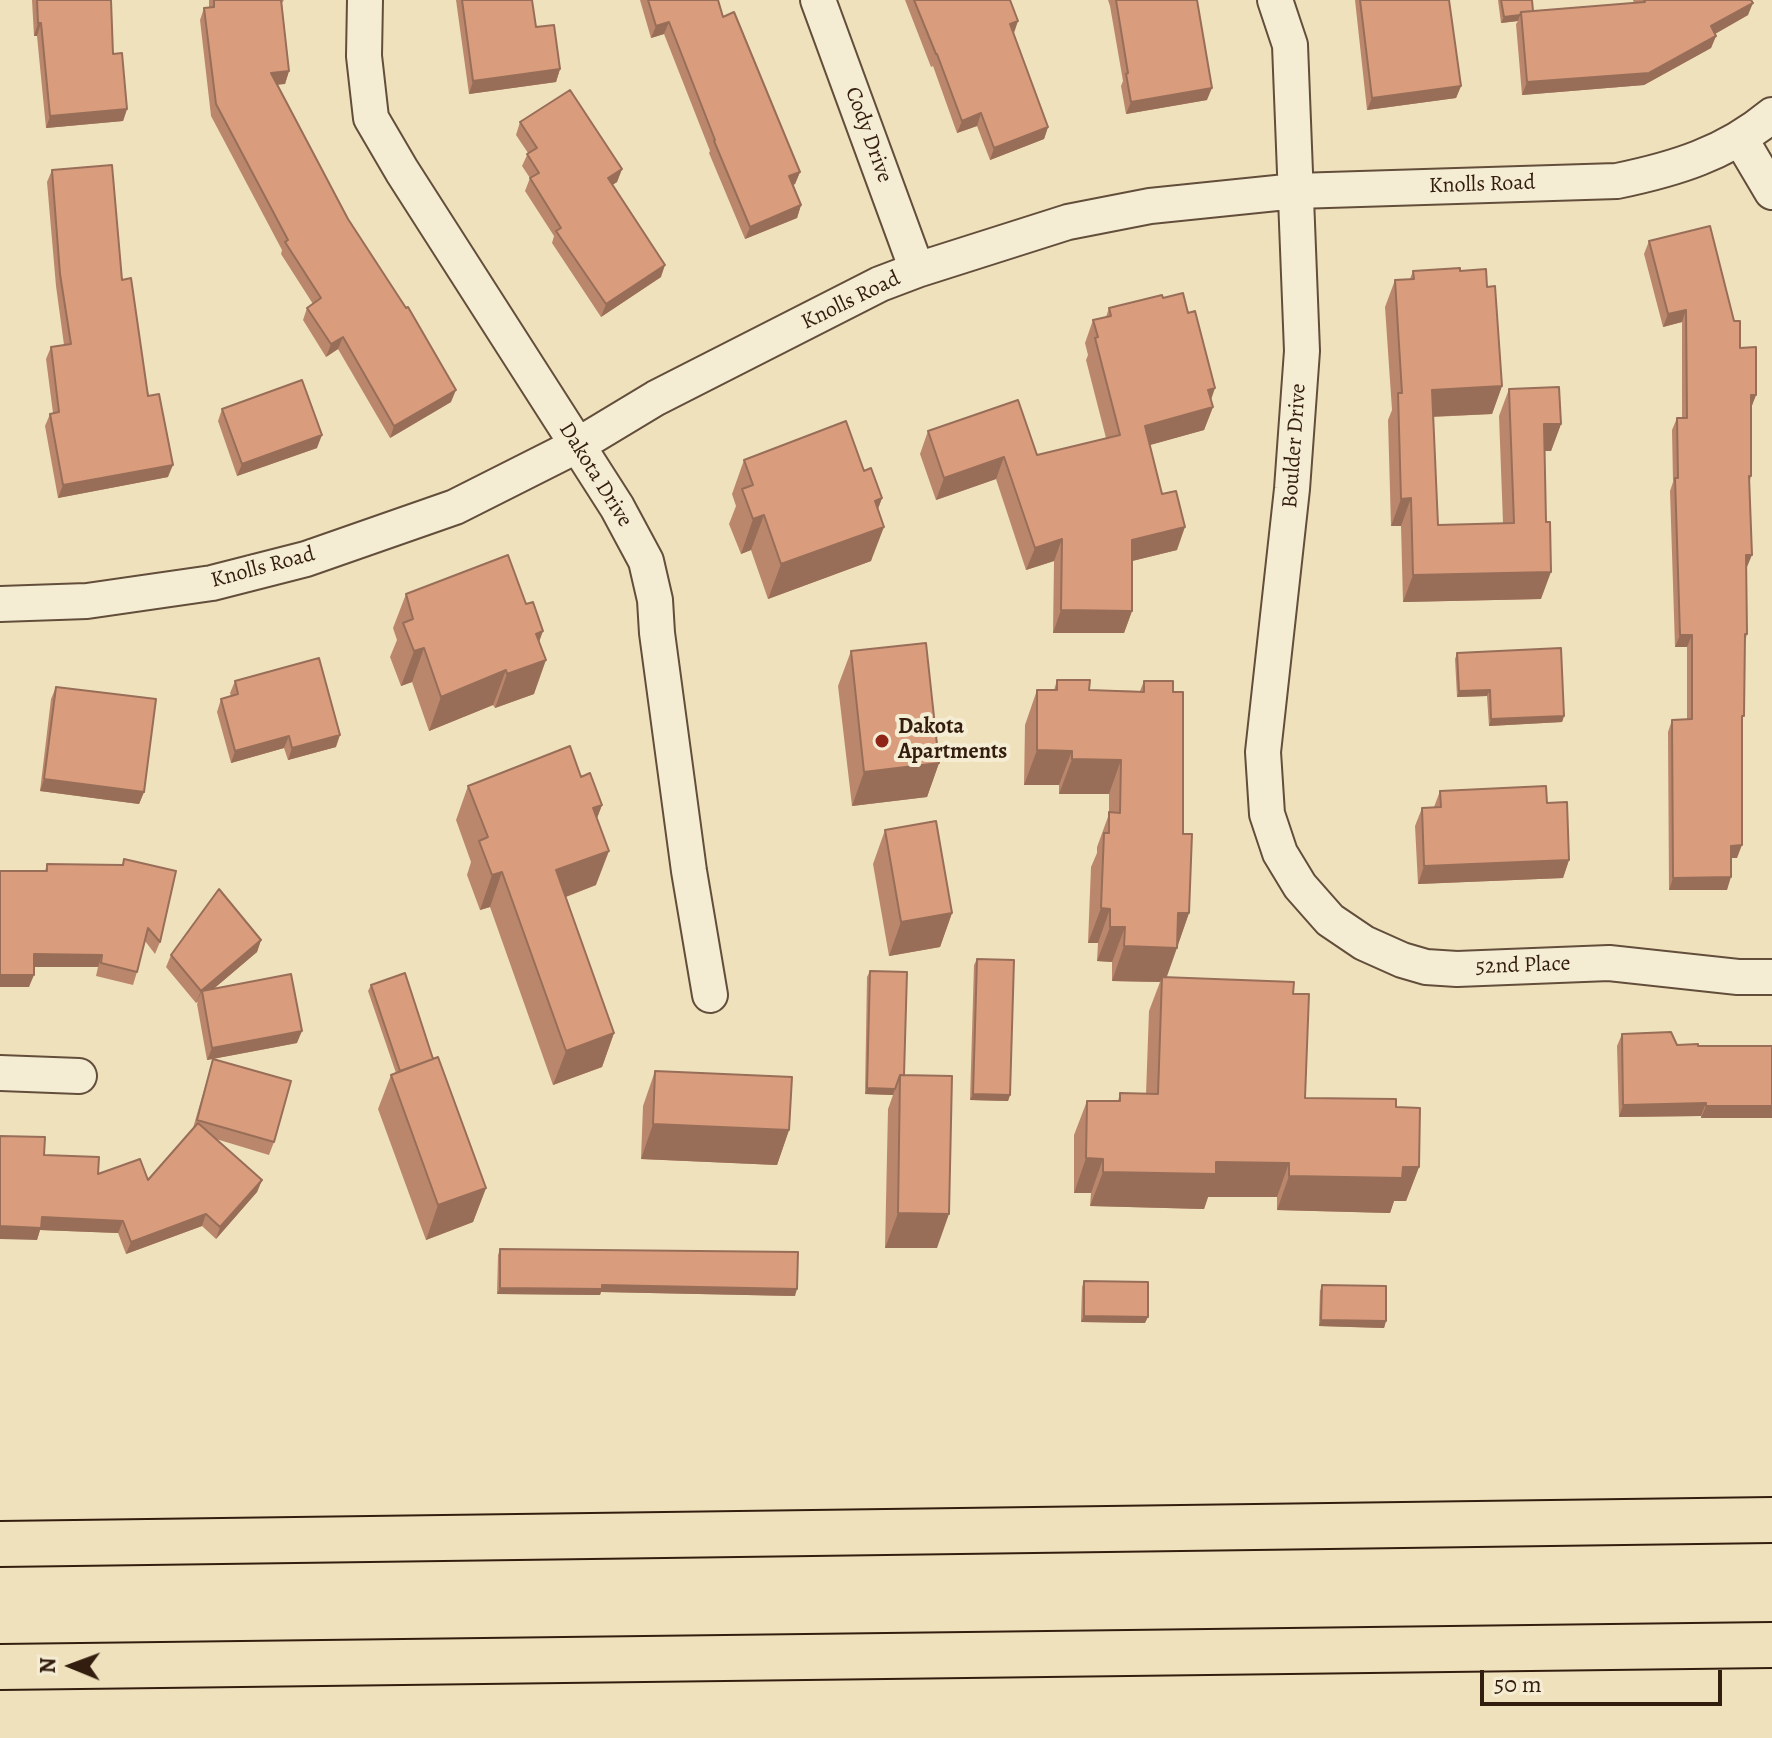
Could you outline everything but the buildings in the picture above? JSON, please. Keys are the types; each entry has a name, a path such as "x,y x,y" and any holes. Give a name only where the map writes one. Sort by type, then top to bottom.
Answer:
{"highway":[{"path":"0,1544 1772,1520"},
{"path":"0,1667 1772,1645"}],"street":[{"name":"Dakota Drive","path":"365,0 364,56 371,118 617,507 646,561 655,600 658,648 689,871 710,995"},
{"name":"Cody Drive","path":"818,0 917,270"},
{"name":"Boulder Drive","path":"1275,0 1290,45 1302,351 1291,503 1263,752 1267,814 1280,853 1300,886"},
{"name":"Knolls Road","path":"0,604 87,601 197,585 306,559 455,507 578,445 669,391 880,284 1068,222 1150,206 1296,191 1617,181 1663,172 1725,148 1772,115"},
{"path":"1740,138 1772,192"},
{"name":"52nd Place","path":"1300,886 1330,920 1364,943 1426,967 1457,969 1609,963 1738,977 1772,977"},
{"path":"0,1073 79,1076"}],"place":[{"name":"Dakota Apartments","path":"882,741"}]}
